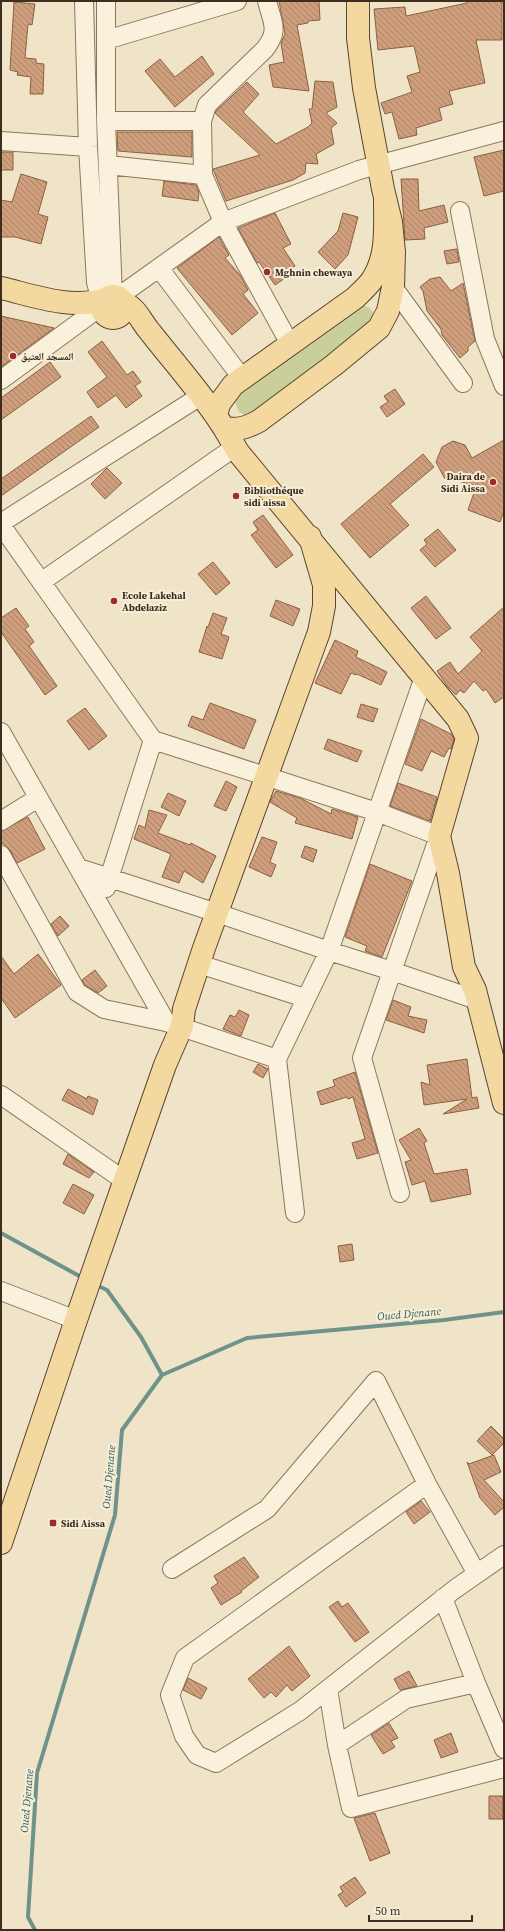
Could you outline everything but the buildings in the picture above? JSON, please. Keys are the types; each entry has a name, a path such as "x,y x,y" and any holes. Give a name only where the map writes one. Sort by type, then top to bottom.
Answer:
{"main road":[{"path":"220,422 237,430 259,421 334,365 379,328 388,311 393,287 394,252 391,222 385,200 364,88 358,38 358,1"},
{"path":"177,365 206,388 217,390 238,381 355,298 372,280 383,257 385,200"},
{"path":"1,288 102,303 140,315 148,330 202,395 236,447 256,474 310,537 458,718 467,738 439,836 448,873 464,967 476,995 504,1103"},
{"path":"355,298 363,298 377,306 381,321 379,328"},
{"path":"220,422 219,404 238,381"},
{"path":"256,474 250,454 252,433 259,421"},
{"path":"1,1543 78,1315 165,1066 174,1024 184,1009 318,632 324,606 324,585 310,537"},
{"path":"448,801 472,938 476,995"},
{"path":"1,1488 13,1483 26,1470"}],"street":[{"path":"84,1 88,147 102,303"},
{"path":"102,303 108,165 106,121 106,1"},
{"path":"106,40 237,1"},
{"path":"267,1 275,32 273,40 207,105 202,122 203,175 223,222 290,344"},
{"path":"106,121 202,122"},
{"path":"1,380 102,303 159,268 223,222 378,164 400,160 504,131"},
{"path":"1,142 88,147"},
{"path":"108,165 203,175"},
{"path":"460,211 485,339 504,386"},
{"path":"159,268 238,381"},
{"path":"393,287 463,384"},
{"path":"202,395 1,524 153,740 377,812 439,836 362,1058 400,1193"},
{"path":"41,582 236,447"},
{"path":"295,1213 277,1059 305,998 329,951 424,677"},
{"path":"1,732 100,905 174,1024"},
{"path":"100,905 153,740"},
{"path":"1,821 38,798"},
{"path":"1,855 77,992 104,1010 174,1024 277,1059"},
{"path":"79,868 329,951 476,995"},
{"path":"199,964 305,998"},
{"path":"1,1095 125,1182"},
{"path":"1,1291 78,1315"},
{"path":"172,1569 267,1509 376,1381 427,1484 476,1574"},
{"path":"427,1484 185,1658 170,1695 184,1736 197,1755 216,1763 300,1711 444,1598 504,1555"},
{"path":"444,1598 476,1683 504,1749"},
{"path":"337,1745 406,1699 476,1683"},
{"path":"328,1689 337,1745 351,1808 504,1768"}],"green space":[{"path":"363,305 371,310 373,324 252,415 245,415 239,412 235,402 240,393"}],"waterway":[{"path":"1,1233 83,1278"},
{"path":"96,1285 107,1290 141,1337 162,1375"},
{"name":"Oued Djenane","path":"35,1930 28,1917 37,1773 115,1515 122,1430 162,1375 247,1338 444,1320 504,1312"}],"place":[{"name":"Mghnin chewaya","path":"267,272"},
{"name":"المسجد العتيق","path":"13,356"},
{"name":"Daira de Sidi Aissa","path":"493,482"},
{"name":"Bibliothéque sidi aissa","path":"236,496"},
{"name":"Ecole Lakehal Abdelaziz","path":"114,601"},
{"name":"Sidi Aissa","path":"53,1523"}]}
